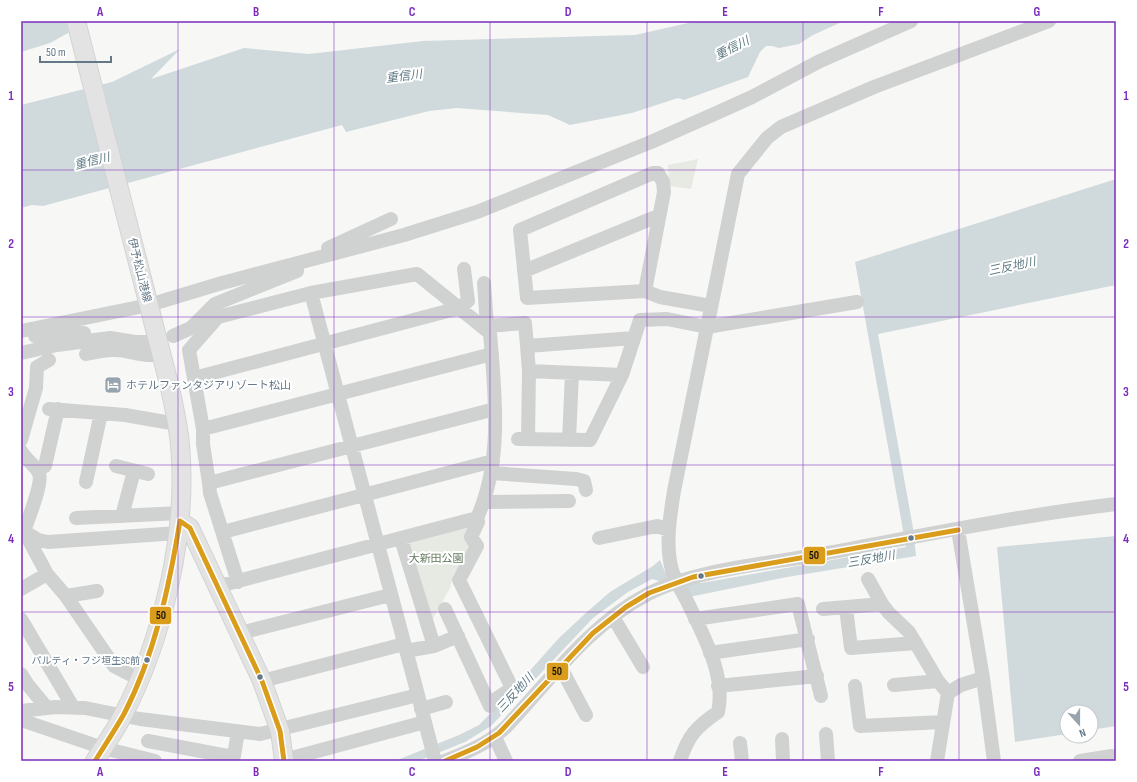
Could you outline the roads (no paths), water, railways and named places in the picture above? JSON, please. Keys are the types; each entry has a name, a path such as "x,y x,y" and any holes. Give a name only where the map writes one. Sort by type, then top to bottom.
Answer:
{"main road":[{"name":"伊予松山港線","path":"76,21 161,354 177,424 181,467 179,522 163,612 139,679 123,716 99,754"},
{"path":"179,522 190,528 219,586 262,681 280,731 284,761"}],"street":[{"path":"21,331 148,302 313,259 404,235 477,212 721,111 752,97 820,61 911,21"},
{"path":"680,761 689,739 698,726 718,712 720,702 718,686 710,653 677,582 670,561 669,530 674,491 738,174 767,138 781,127 874,87 1049,21"},
{"path":"645,291 658,216 664,192 664,182 658,173 653,173 520,230 527,298 645,291 660,297 711,306"},
{"path":"524,271 658,216"},
{"path":"173,336 191,328 215,304 301,270 324,250 391,219"},
{"path":"194,378 459,308 468,301 464,269"},
{"path":"238,582 222,532 209,483 203,444 204,429 189,350 218,318 311,293 417,274 459,308 486,327 490,333 495,409 492,467 484,502 476,518 478,522 470,537 477,546 459,580 512,688 489,705 445,608"},
{"path":"484,283 486,327"},
{"path":"311,293 435,761"},
{"path":"486,327 525,323 530,371 523,439 590,440 622,375 640,320 667,319 707,327 857,302"},
{"path":"21,337 84,333 107,334 110,338"},
{"path":"21,353 57,345 110,338 135,342 148,342"},
{"path":"527,346 634,338"},
{"path":"86,354 114,350 151,356 161,354"},
{"path":"204,429 492,354"},
{"path":"21,440 36,388 37,367 49,360"},
{"path":"530,371 622,375"},
{"path":"569,440 572,373"},
{"path":"49,460 54,409 125,415 177,424"},
{"path":"209,483 351,445 495,409"},
{"path":"84,474 102,413"},
{"path":"21,451 25,458 36,469 40,480 22,531"},
{"path":"116,466 148,474"},
{"path":"222,532 365,494 492,467 576,479 584,481 586,490"},
{"path":"122,516 134,471"},
{"path":"484,502 560,504"},
{"path":"445,761 480,746 506,728 593,632 649,593 677,582 736,569 1116,504"},
{"path":"76,518 122,516 179,522"},
{"path":"219,586 378,546 476,518"},
{"path":"22,531 38,540 48,542 179,522"},
{"path":"599,538 657,526 669,530"},
{"path":"958,530 983,678 994,761"},
{"path":"22,531 48,574 66,596 114,666 139,679"},
{"path":"401,539 434,646"},
{"path":"21,589 48,574"},
{"path":"868,578 882,604 889,613 909,632 938,681 948,693"},
{"path":"66,596 97,590"},
{"path":"240,633 390,594"},
{"path":"695,619 798,604 808,639 821,696"},
{"path":"823,609 882,604"},
{"path":"846,608 850,648 916,643"},
{"path":"613,617 643,667"},
{"path":"21,619 73,707"},
{"path":"262,681 405,647 434,646 458,636"},
{"path":"710,653 808,639"},
{"path":"560,668 586,715"},
{"path":"21,674 47,708"},
{"path":"718,686 817,676"},
{"path":"937,761 948,693 961,685 983,678"},
{"path":"894,685 938,681"},
{"path":"855,686 860,726 943,722"},
{"path":"21,711 73,707 152,721 260,734 280,731 418,695"},
{"path":"284,761 327,755 423,716 446,702"},
{"path":"21,720 99,754 154,761"},
{"path":"152,721 147,745 233,759 238,732"},
{"path":"826,734 828,761"},
{"path":"495,737 506,761"},
{"path":"782,739 783,761"},
{"path":"740,743 742,761"},
{"path":"1080,761 1114,757"}],"water":[{"path":"25,21 90,21 50,43 21,52 21,25"},
{"name":"重信川","path":"697,21 844,21 813,35 799,44 779,48 766,46 760,52 748,77 684,100 678,98 632,113 570,125 548,115 457,108 429,111 346,132 342,125 43,206 32,205 21,208 21,105 112,82 180,49 151,79 244,48 309,54 423,41 635,35"},
{"name":"三反地川","path":"1116,179 1116,285 878,334 913,528 916,556 787,577 689,597 684,588 652,579 628,592 593,618 491,726 465,742 418,761 395,761 459,735 479,725 501,703 559,638 587,612 610,592 653,566 660,560 665,572 701,583 906,547 855,262"},
{"path":"1116,536 1116,726 1099,729 1099,704 1059,704 1059,735 1015,742 997,547"}],"place":[{"name":"ホテルファンタジアリゾート松山","path":"113,385"},
{"name":"パルティ・フジ垣生SC前","path":"147,660"}],"park label":[{"name":"大新田公園","path":"436,558"}]}
